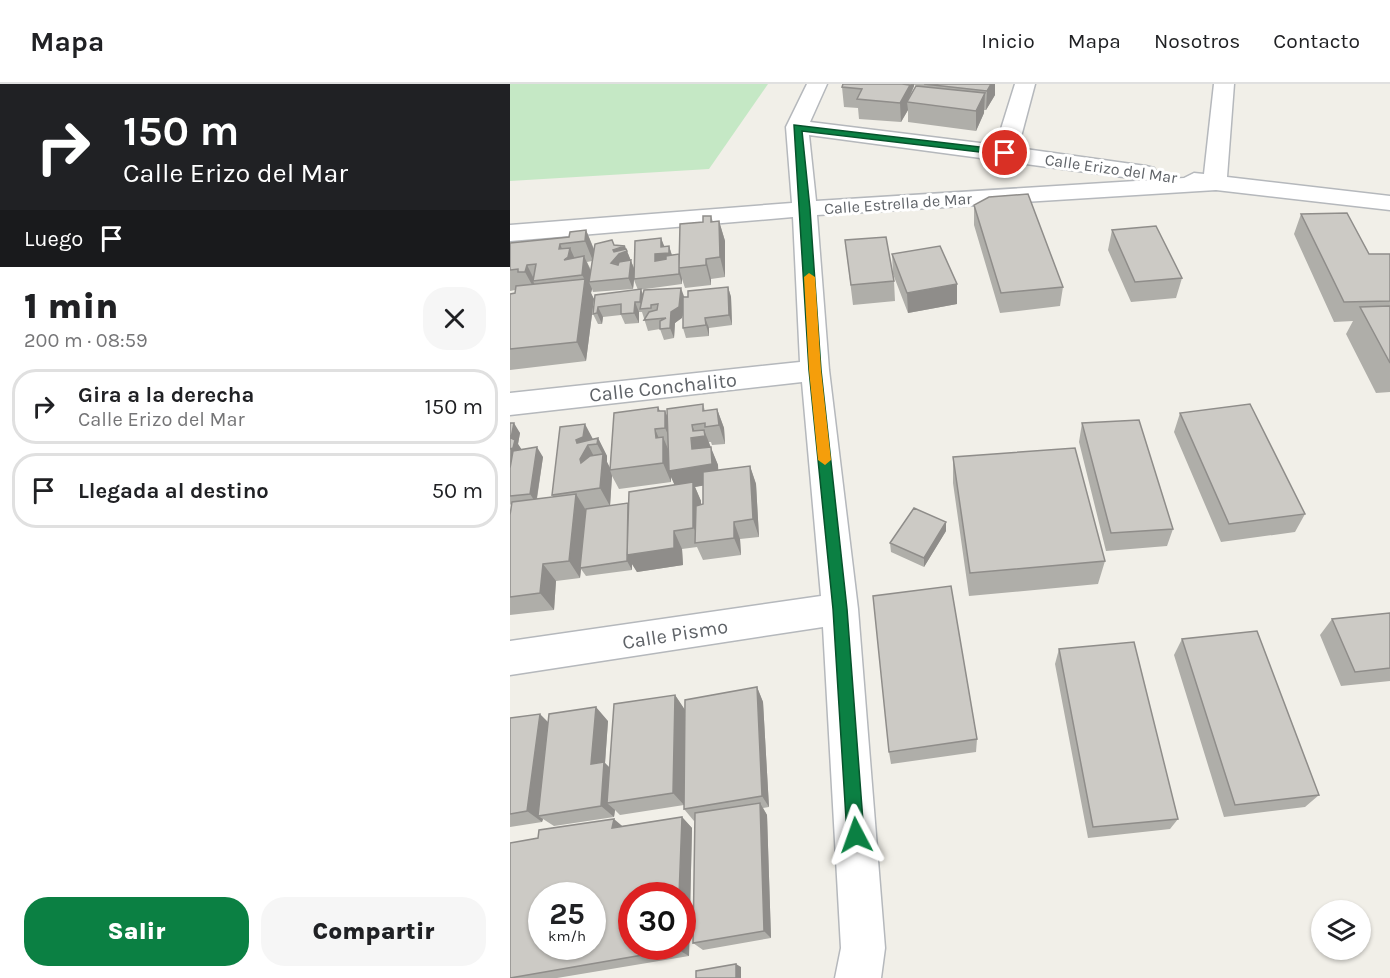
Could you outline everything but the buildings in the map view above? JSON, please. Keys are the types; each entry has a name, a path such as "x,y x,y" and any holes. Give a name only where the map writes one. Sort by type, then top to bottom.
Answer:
{"street":[{"path":"817,84 797,127 805,209 815,370 840,609 863,948 858,978"},
{"path":"1005,153 1025,84"},
{"path":"1215,183 1224,84"},
{"name":"Calle Erizo del Mar","path":"797,127 1005,153 1215,183 1390,203"},
{"name":"Calle Estrella de Mar","path":"510,233 805,209 1215,183"},
{"name":"Calle Conchalito","path":"510,404 815,370"},
{"name":"Calle Pismo","path":"510,658 840,609"}],"green space":[{"path":"510,84 768,84 709,169 510,181"}],"slow traffic":[{"path":"809,277 815,370 825,460"}],"route":[{"path":"856,835 840,609 815,370 805,209 797,127 1005,153"}]}
